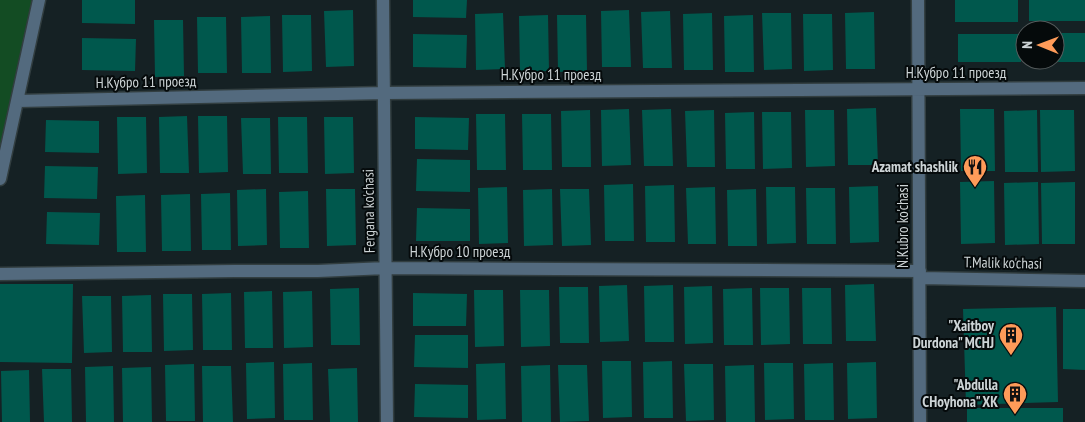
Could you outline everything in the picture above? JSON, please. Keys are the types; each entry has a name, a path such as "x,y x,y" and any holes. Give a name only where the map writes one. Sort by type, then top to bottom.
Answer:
{"street":[{"path":"0,179 39,0"},
{"name":"Fergana ko'chasi","path":"384,0 387,422"},
{"name":"N.Kubro ko'chasi","path":"918,0 920,422"},
{"name":"Н.Кубро 11 проезд","path":"18,102 385,93 1085,88"},
{"name":"Н.Кубро 10 проезд","path":"0,274 318,271 386,268 920,274"},
{"name":"T.Malik ko'chasi","path":"920,274 1085,280"}],"green space":[{"path":"0,0 32,0 0,151"}],"building":[{"path":"82,0 135,0 135,24 82,23"},
{"path":"413,0 467,0 466,18 413,17"},
{"path":"955,0 1018,0 1018,20 1015,20 1015,22 955,22"},
{"path":"1029,0 1085,0 1085,21 1029,20"},
{"path":"353,10 354,66 326,67 324,11"},
{"path":"629,10 631,67 602,67 601,11"},
{"path":"670,11 672,68 643,68 641,12"},
{"path":"874,12 875,69 846,69 845,13"},
{"path":"503,13 505,69 476,70 475,14"},
{"path":"712,13 713,70 684,70 683,14"},
{"path":"762,13 791,13 792,69 764,70"},
{"path":"803,14 832,14 833,70 804,71"},
{"path":"282,15 311,15 312,71 283,72"},
{"path":"548,15 549,71 520,72 519,16"},
{"path":"557,15 586,15 587,71 558,72"},
{"path":"753,15 754,72 725,72 724,16"},
{"path":"270,16 271,73 242,73 241,17"},
{"path":"197,17 226,17 227,73 198,73"},
{"path":"154,20 183,20 184,76 155,77"},
{"path":"1065,33 1085,33 1085,62 1065,62"},
{"path":"413,34 467,35 466,68 413,67"},
{"path":"958,34 1015,34 1015,62 958,62"},
{"path":"82,38 136,39 135,71 82,70"},
{"path":"876,108 878,165 848,165 847,109"},
{"path":"629,109 631,165 602,166 601,110"},
{"path":"671,109 673,166 644,166 642,110"},
{"path":"960,109 994,109 995,171 961,171"},
{"path":"590,110 591,167 562,167 561,111"},
{"path":"714,110 715,167 687,167 685,111"},
{"path":"805,110 834,110 835,166 806,167"},
{"path":"1037,110 1038,172 1005,172 1004,111"},
{"path":"1040,110 1074,110 1075,171 1041,172"},
{"path":"754,112 755,169 726,169 725,113"},
{"path":"762,112 791,112 792,168 763,169"},
{"path":"476,114 505,114 506,170 477,170"},
{"path":"522,114 551,114 552,170 523,170"},
{"path":"187,116 189,173 160,173 159,117"},
{"path":"198,116 227,116 228,172 199,173"},
{"path":"117,117 146,117 147,173 118,174"},
{"path":"278,117 307,117 308,173 279,173"},
{"path":"324,117 353,117 354,173 325,174"},
{"path":"415,117 469,118 468,150 415,149"},
{"path":"241,118 270,118 271,174 243,174"},
{"path":"46,120 99,121 99,153 45,152"},
{"path":"417,159 470,160 470,192 416,191"},
{"path":"45,166 98,167 97,199 44,198"},
{"path":"994,181 995,243 961,244 960,182"},
{"path":"1038,182 1039,244 1005,245 1004,183"},
{"path":"1075,182 1075,244 1042,244 1041,183"},
{"path":"633,184 634,241 605,241 604,185"},
{"path":"674,185 675,242 646,242 645,186"},
{"path":"878,186 879,242 850,243 849,187"},
{"path":"507,187 508,243 479,244 478,188"},
{"path":"715,187 716,244 688,244 686,188"},
{"path":"766,187 795,187 796,243 767,244"},
{"path":"806,188 835,188 836,244 807,244"},
{"path":"266,189 267,245 238,246 237,190"},
{"path":"326,189 355,189 356,245 327,246"},
{"path":"552,189 553,245 524,246 523,190"},
{"path":"560,189 589,189 591,245 562,246"},
{"path":"756,189 757,246 728,246 727,190"},
{"path":"308,191 309,248 280,248 279,192"},
{"path":"230,193 231,250 202,250 201,194"},
{"path":"190,194 191,251 162,251 161,195"},
{"path":"145,195 146,252 117,252 116,196"},
{"path":"417,208 470,209 470,241 416,241"},
{"path":"47,212 100,213 99,245 46,244"},
{"path":"0,284 73,284 72,363 0,362"},
{"path":"874,284 876,341 846,341 845,285"},
{"path":"627,285 629,341 600,342 599,286"},
{"path":"673,285 674,342 645,342 644,286"},
{"path":"712,286 713,343 685,344 684,287"},
{"path":"559,287 588,287 589,343 560,343"},
{"path":"359,288 360,345 331,345 330,289"},
{"path":"752,288 753,345 724,345 723,289"},
{"path":"760,288 789,288 790,344 761,345"},
{"path":"802,288 831,288 832,344 803,344"},
{"path":"474,290 503,290 504,346 475,347"},
{"path":"520,290 549,290 550,346 521,347"},
{"path":"272,291 273,348 245,348 244,292"},
{"path":"312,291 313,347 284,348 283,292"},
{"path":"231,293 232,350 203,350 202,294"},
{"path":"413,293 467,294 466,326 413,326"},
{"path":"163,294 192,294 193,350 164,351"},
{"path":"151,295 152,352 123,352 122,296"},
{"path":"82,296 111,296 112,352 84,353"},
{"name":"\"Xaitboy Durdona\" MCHJ","path":"1056,307 1058,402 966,405 963,309"},
{"path":"1063,309 1085,309 1085,370 1063,369"},
{"path":"415,335 468,335 468,368 414,367"},
{"path":"602,361 631,361 632,417 603,418"},
{"path":"672,361 673,418 644,418 643,362"},
{"path":"274,362 275,418 247,419 246,363"},
{"path":"876,362 877,418 848,419 847,363"},
{"path":"312,363 313,420 284,420 283,364"},
{"path":"505,363 506,419 477,420 476,364"},
{"path":"764,363 793,363 794,419 765,420"},
{"path":"833,363 834,420 805,420 804,364"},
{"path":"194,364 195,421 166,421 165,365"},
{"path":"684,364 713,364 714,420 686,421"},
{"path":"550,365 551,422 522,422 521,366"},
{"path":"558,365 587,365 589,421 560,422"},
{"path":"754,365 755,422 726,422 725,366"},
{"path":"113,366 114,422 86,422 85,367"},
{"path":"202,366 231,366 233,422 203,422"},
{"path":"151,367 152,422 123,422 122,368"},
{"path":"357,368 358,422 330,422 328,369"},
{"path":"42,369 71,369 72,422 44,422"},
{"path":"29,370 30,422 2,422 1,371"},
{"path":"415,384 468,385 468,418 414,417"},
{"name":"\"Abdulla CHoyhona\" XK","path":"967,408 1063,408 1063,422 967,422"}],"place":[{"name":"Azamat shashlik","path":"975,188"},
{"name":"\"Xaitboy Durdona\" MCHJ","path":"1011,356"},
{"name":"\"Abdulla CHoyhona\" XK","path":"1015,415"}]}
